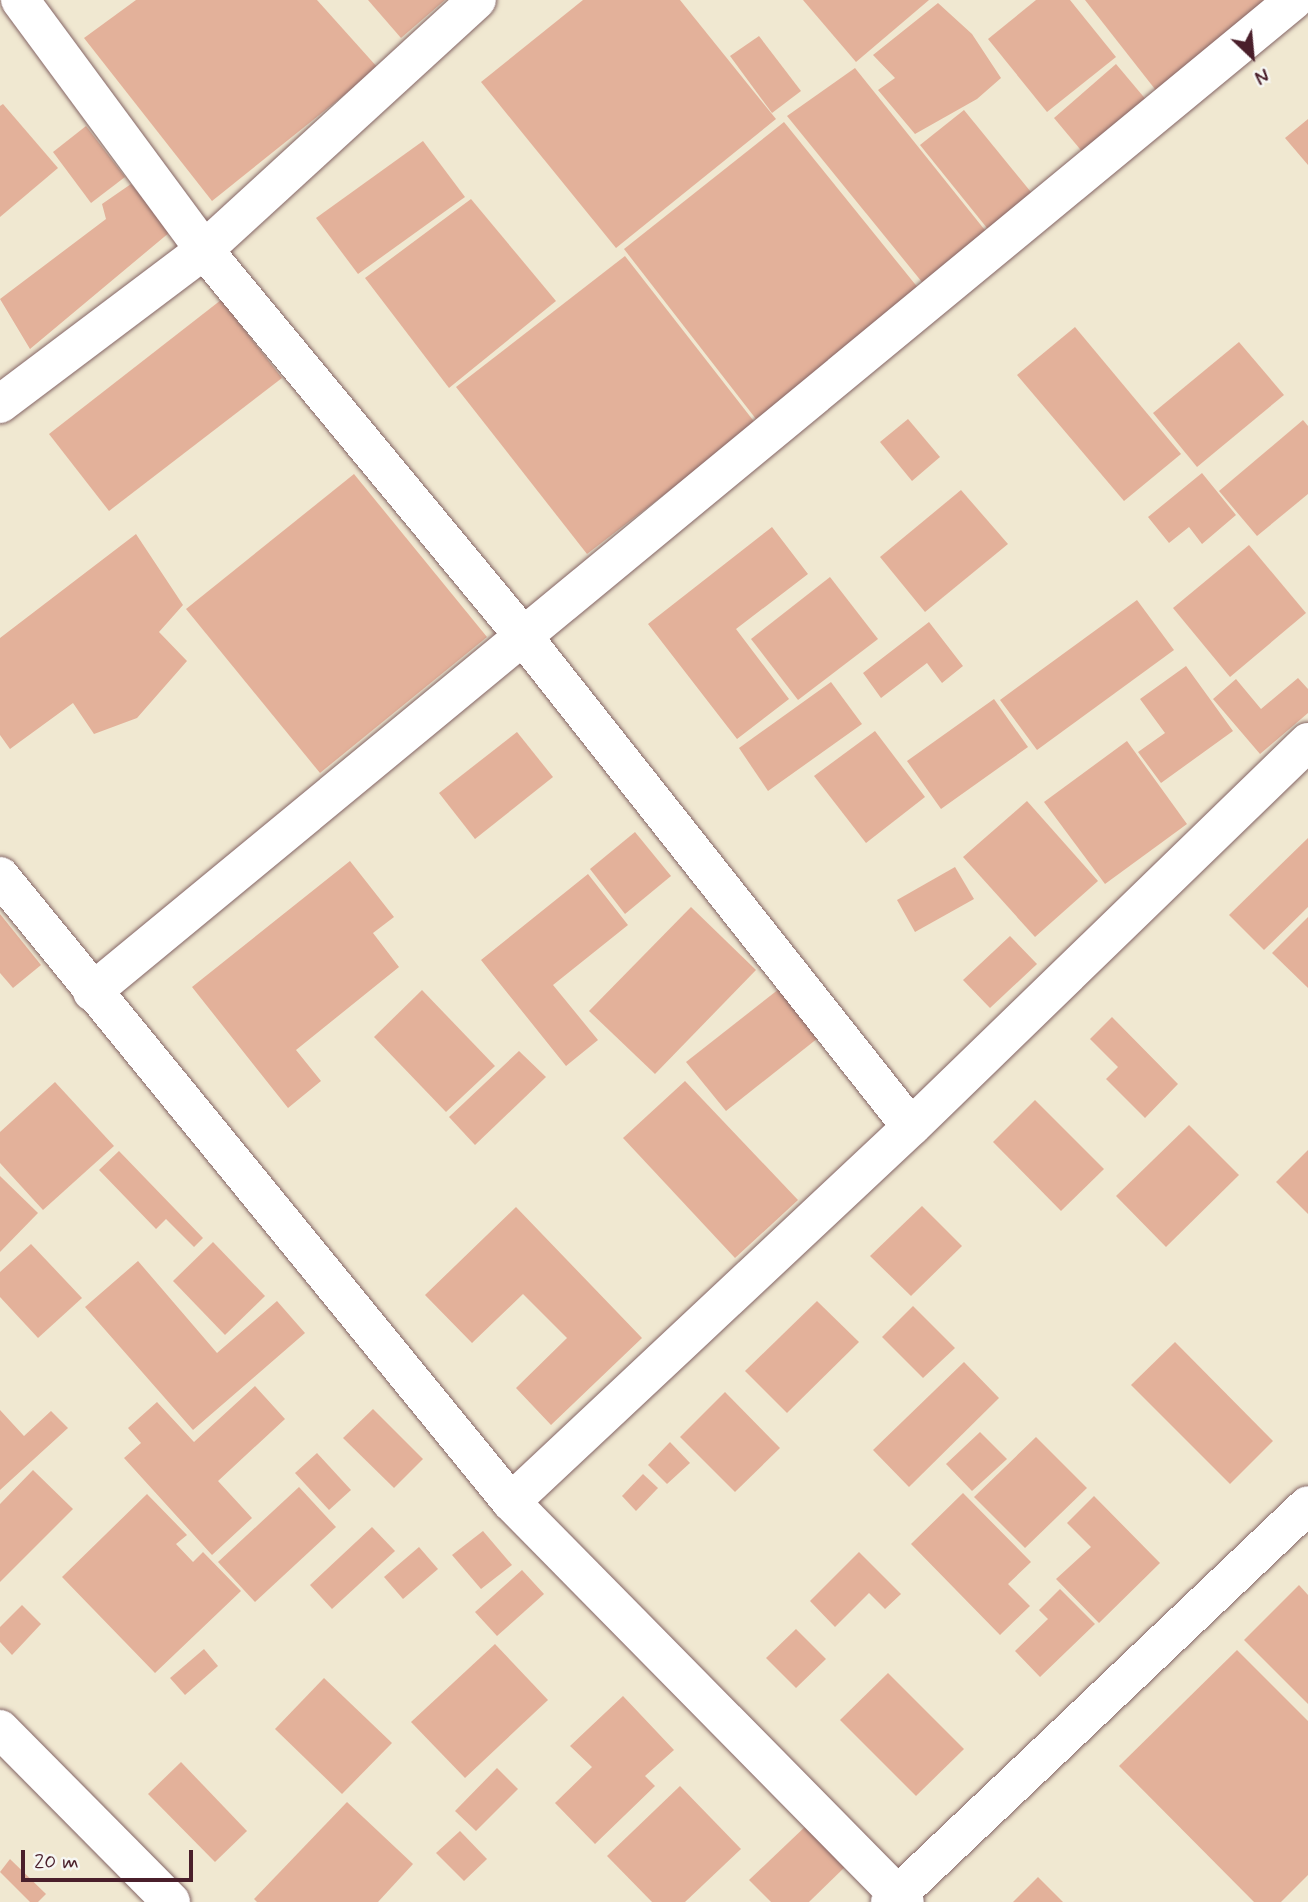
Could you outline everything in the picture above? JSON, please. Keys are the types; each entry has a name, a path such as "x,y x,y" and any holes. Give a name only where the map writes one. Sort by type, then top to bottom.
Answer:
{"street":[{"path":"20,0 204,250 522,635 911,1127"},
{"path":"0,404 204,250 477,0"},
{"path":"92,992 1294,0"},
{"path":"511,1502 911,1127 1308,742"},
{"path":"0,876 511,1502 898,1900 1308,1506"},
{"path":"0,1729 171,1902"}],"building":[{"path":"136,0 317,0 378,68 212,201 84,38"},
{"path":"368,0 445,0 401,38"},
{"path":"583,0 680,0 776,119 616,248 481,82"},
{"path":"803,0 929,0 856,62"},
{"path":"1036,0 1070,0 1116,57 1047,112 988,39"},
{"path":"1085,0 1264,0 1158,93"},
{"path":"938,3 972,34 1001,78 977,99 915,134 878,90 895,78 873,55"},
{"path":"759,36 801,91 772,113 730,56"},
{"path":"1116,64 1153,108 1090,161 1054,118"},
{"path":"855,68 988,234 926,287 787,116"},
{"path":"3,104 58,168 0,217 0,106"},
{"path":"964,110 1035,197 991,233 920,145"},
{"path":"1308,119 1308,165 1285,138"},
{"path":"784,122 923,294 756,419 624,249"},
{"path":"86,126 125,177 91,203 53,152"},
{"path":"423,141 465,197 358,274 316,218"},
{"path":"131,184 170,232 30,349 0,299 106,219 102,204"},
{"path":"471,199 556,301 449,388 365,278"},
{"path":"625,256 756,424 587,554 456,387"},
{"path":"221,300 282,378 109,511 49,434"},
{"path":"1075,327 1181,454 1124,501 1017,375"},
{"path":"1239,342 1284,395 1197,467 1153,413"},
{"path":"908,419 940,457 912,481 880,442"},
{"path":"1303,420 1308,426 1308,494 1257,536 1219,491"},
{"path":"1202,473 1236,515 1202,544 1189,527 1169,543 1148,517"},
{"path":"354,474 487,637 320,773 186,609"},
{"path":"961,490 1008,544 925,612 880,557"},
{"path":"772,527 808,574 736,629 789,699 737,739 648,624"},
{"path":"136,534 183,605 159,632 187,661 137,718 94,734 73,703 10,749 0,735 0,638"},
{"path":"1249,545 1306,613 1230,677 1173,608"},
{"path":"830,577 878,639 798,700 751,639"},
{"path":"1137,600 1174,650 1037,750 1000,700"},
{"path":"929,622 963,666 942,683 927,663 881,698 863,673"},
{"path":"1186,666 1233,731 1161,783 1138,752 1165,733 1140,699"},
{"path":"1298,678 1308,689 1308,713 1260,754 1213,699 1236,679 1261,709"},
{"path":"831,682 862,724 768,791 739,748"},
{"path":"994,699 1028,747 941,809 907,761"},
{"path":"875,731 925,797 866,843 814,776"},
{"path":"517,732 553,777 475,839 439,793"},
{"path":"1127,741 1187,824 1105,884 1044,802"},
{"path":"1027,801 1098,881 1035,937 963,857"},
{"path":"635,832 671,876 625,914 590,869"},
{"path":"1308,838 1308,907 1264,950 1229,915"},
{"path":"350,861 394,917 373,933 399,967 296,1050 321,1081 288,1108 192,987"},
{"path":"955,867 974,899 915,932 897,900"},
{"path":"588,874 628,925 553,985 598,1040 566,1066 481,960"},
{"path":"691,907 756,970 655,1074 589,1011"},
{"path":"0,914 41,965 13,988 0,973"},
{"path":"1308,917 1308,988 1272,953"},
{"path":"1010,936 1037,964 990,1008 963,980"},
{"path":"779,989 818,1038 726,1111 686,1062"},
{"path":"422,990 495,1066 446,1112 374,1037"},
{"path":"1112,1017 1178,1084 1145,1118 1106,1079 1118,1067 1090,1039"},
{"path":"519,1051 546,1077 475,1145 449,1117"},
{"path":"685,1081 798,1200 735,1258 623,1138"},
{"path":"55,1082 114,1146 43,1210 0,1163 0,1132"},
{"path":"1035,1100 1104,1169 1061,1211 993,1142"},
{"path":"1189,1125 1239,1175 1166,1247 1116,1196"},
{"path":"1308,1150 1308,1214 1276,1182"},
{"path":"119,1151 203,1238 194,1247 166,1219 156,1229 99,1170"},
{"path":"0,1176 38,1213 0,1252"},
{"path":"922,1206 962,1246 911,1296 870,1256"},
{"path":"516,1207 642,1338 551,1425 516,1388 567,1338 523,1294 472,1343 425,1295"},
{"path":"213,1242 265,1296 225,1335 173,1281"},
{"path":"31,1244 82,1298 38,1338 0,1297 0,1272"},
{"path":"138,1261 217,1353 277,1301 305,1333 193,1430 85,1307"},
{"path":"817,1301 859,1342 787,1413 745,1371"},
{"path":"913,1306 955,1348 923,1378 882,1337"},
{"path":"1175,1342 1273,1441 1230,1484 1131,1385"},
{"path":"964,1362 999,1398 909,1487 873,1450"},
{"path":"255,1386 285,1419 218,1481 252,1518 212,1555 124,1458 141,1443 128,1428 157,1402 194,1442"},
{"path":"725,1392 780,1448 735,1492 680,1437"},
{"path":"373,1409 423,1459 394,1488 343,1438"},
{"path":"0,1410 24,1436 51,1411 68,1428 0,1490"},
{"path":"980,1432 1007,1459 972,1491 946,1464"},
{"path":"1036,1437 1087,1488 1025,1548 974,1497"},
{"path":"670,1442 690,1463 667,1484 648,1465"},
{"path":"317,1453 351,1490 329,1510 295,1473"},
{"path":"33,1470 73,1509 0,1582 0,1504"},
{"path":"643,1474 658,1488 636,1511 622,1496"},
{"path":"299,1487 336,1527 255,1602 218,1562"},
{"path":"963,1493 1031,1562 1008,1584 1030,1606 1000,1635 911,1544"},
{"path":"147,1494 187,1535 176,1544 193,1562 203,1552 241,1591 155,1673 62,1577"},
{"path":"1094,1496 1160,1563 1099,1623 1056,1579 1091,1547 1067,1523"},
{"path":"372,1527 395,1551 332,1609 310,1585"},
{"path":"483,1531 512,1565 481,1589 452,1555"},
{"path":"419,1547 438,1569 403,1599 384,1577"},
{"path":"859,1552 901,1594 885,1609 869,1593 835,1627 810,1601"},
{"path":"522,1570 544,1594 497,1636 475,1612"},
{"path":"1299,1585 1308,1595 1308,1704 1244,1640"},
{"path":"1060,1589 1095,1624 1040,1677 1015,1651 1048,1619 1039,1610"},
{"path":"22,1605 41,1624 12,1655 0,1642 0,1627"},
{"path":"796,1629 826,1659 796,1688 766,1658"},
{"path":"495,1644 548,1700 465,1778 411,1722"},
{"path":"204,1649 218,1666 185,1695 170,1678"},
{"path":"1237,1650 1308,1721 1308,1875 1281,1902 1254,1902 1119,1766"},
{"path":"888,1673 964,1749 916,1796 840,1720"},
{"path":"324,1678 392,1743 342,1794 275,1729"},
{"path":"623,1696 674,1750 645,1776 655,1786 595,1844 555,1803 592,1767 570,1746"},
{"path":"181,1762 247,1831 215,1862 148,1794"},
{"path":"497,1768 518,1789 476,1831 455,1811"},
{"path":"680,1786 741,1849 685,1902 652,1902 607,1856"},
{"path":"347,1802 413,1864 378,1902 257,1902 254,1899"},
{"path":"809,1823 848,1864 809,1902 771,1902 749,1880"},
{"path":"460,1831 487,1859 464,1881 436,1853"},
{"path":"10,1859 46,1894 38,1902 30,1902 0,1872"},
{"path":"1038,1877 1063,1902 1013,1902"}]}
